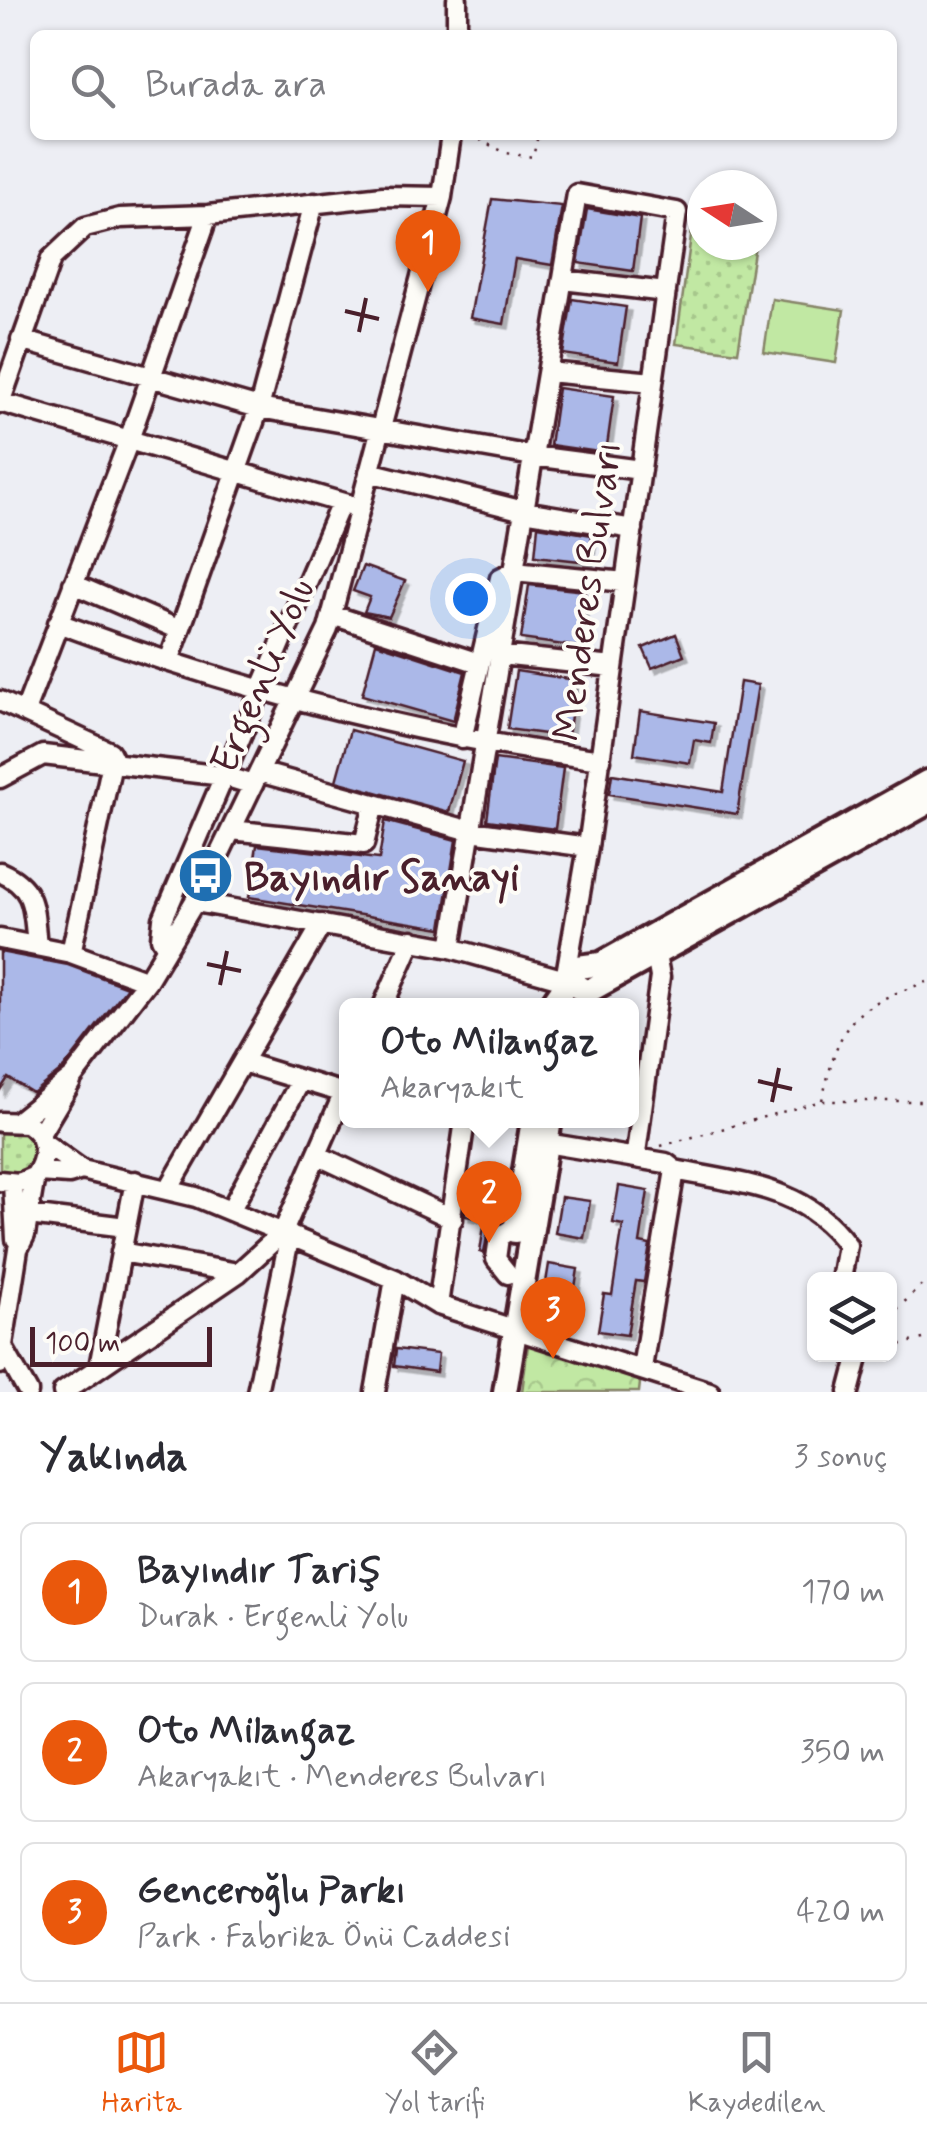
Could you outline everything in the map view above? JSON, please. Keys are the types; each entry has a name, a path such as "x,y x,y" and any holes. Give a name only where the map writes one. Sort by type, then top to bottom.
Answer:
{"main road":[{"path":"927,782 600,964 578,968 565,980 587,992 927,802"},
{"name":"Menderes Bulvarı","path":"555,998 565,980"},
{"name":"Menderes Bulvarı","path":"565,980 566,998"},
{"path":"505,1392 508,1274 532,1128"},
{"path":"491,1392 548,1132"}],"street":[{"path":"457,30 458,0"},
{"name":"Ergenli Yolu","path":"10,1121 73,1077 147,981 195,902 296,696 332,615 442,197 450,140"},
{"name":"Menderes Bulvarı","path":"563,280 577,194 676,212 588,847 565,980"},
{"path":"360,508 128,443 0,402 51,260 74,233 108,219 208,215 383,196 442,197"},
{"path":"170,660 259,408 314,204"},
{"path":"25,710 128,443 208,215"},
{"path":"451,948 563,280 666,292"},
{"path":"21,340 153,374 259,408 533,456 641,470"},
{"path":"548,372 653,382"},
{"path":"370,472 524,511 633,529"},
{"path":"166,948 161,924 341,503"},
{"path":"462,739 497,581 514,571 625,582"},
{"path":"73,584 180,630"},
{"path":"332,615 480,663"},
{"path":"58,624 262,687 485,745 600,760"},
{"path":"500,655 614,667"},
{"path":"0,701 110,752 113,761 71,954"},
{"path":"0,778 43,756 113,761 256,779 471,830 588,847"},
{"path":"232,830 364,844 374,804"},
{"path":"0,872 21,881 32,902 37,946"},
{"path":"195,902 451,948 565,980"},
{"path":"168,1190 322,924"},
{"path":"0,939 71,954 147,981"},
{"path":"387,998 412,940"},
{"path":"636,1153 660,977 656,955"},
{"path":"242,1062 339,1089"},
{"path":"28,1392 1,1355 4,1310 42,1138 73,1077"},
{"path":"230,1211 301,1080"},
{"path":"257,1392 287,1234 339,1106"},
{"path":"10,1121 42,1138 82,1170 168,1190 230,1211 395,1279 438,1305 710,1392"},
{"path":"438,1305 464,1128"},
{"path":"548,1132 666,1163 675,1170 784,1194 828,1219 847,1244 843,1272"},
{"path":"317,1155 453,1219"},
{"path":"18,1250 7,1182 36,1174 82,1170"},
{"path":"647,1392 646,1370 675,1170"},
{"path":"99,1367 135,1182"},
{"path":"28,1215 126,1226"},
{"path":"63,1392 238,1273 287,1234"},
{"path":"121,1252 238,1273"},
{"path":"376,1392 395,1279"},
{"path":"850,1392 857,1362"}],"path":[{"path":"480,140 506,153 533,158 537,140"},
{"path":"821,1102 838,1036 878,998 927,982"},
{"path":"636,1153 821,1102 927,1101"},
{"path":"897,1309 927,1280"},
{"path":"897,1345 927,1338"}],"green space":[{"path":"688,260 753,260 738,352 676,344"},
{"path":"772,299 844,310 836,363 764,352"},
{"path":"7,1126 30,1133 36,1143 32,1166 11,1176 0,1173 0,1130"},
{"path":"528,1345 631,1372 640,1383 639,1392 522,1392"}],"building":[{"path":"492,199 562,206 552,265 515,259 504,324 470,318"},
{"path":"587,209 640,218 633,271 578,263"},
{"path":"572,299 626,307 618,362 563,354"},
{"path":"558,388 614,396 606,453 550,445"},
{"path":"538,526 592,535 589,562 535,556"},
{"path":"363,566 405,581 389,617 364,612 370,597 353,591"},
{"path":"529,585 586,591 578,647 521,639"},
{"path":"676,634 684,655 652,668 643,648"},
{"path":"376,643 465,672 453,721 362,695"},
{"path":"516,671 576,680 568,737 507,729"},
{"path":"740,682 758,685 737,814 609,794 612,774 723,792"},
{"path":"640,711 714,723 711,743 694,740 690,763 634,754"},
{"path":"350,730 463,761 449,812 336,781"},
{"path":"495,759 563,768 555,829 487,820"},
{"path":"385,821 456,840 442,928 249,897 257,845 379,859"},
{"path":"0,952 68,965 127,987 64,1068 33,1093 8,1078 0,1090"},
{"path":"619,1186 648,1191 640,1243 650,1245 644,1282 636,1281 627,1335 598,1331 604,1294 612,1295 623,1225 613,1223"},
{"path":"466,1197 502,1201 500,1220 488,1231 484,1253 480,1252 485,1219 465,1216"},
{"path":"561,1197 590,1201 584,1238 555,1233"},
{"path":"549,1264 578,1269 572,1306 543,1301"},
{"path":"396,1349 438,1354 436,1372 394,1366"}],"place":[{"name":"Bayındır Tariş","path":"428,292"},
{"name":"Bayındır Sanayi","path":"205,876"},
{"name":"Oto Milangaz","path":"489,1243"},
{"name":"Genceroğlu Parkı","path":"553,1359"}]}
